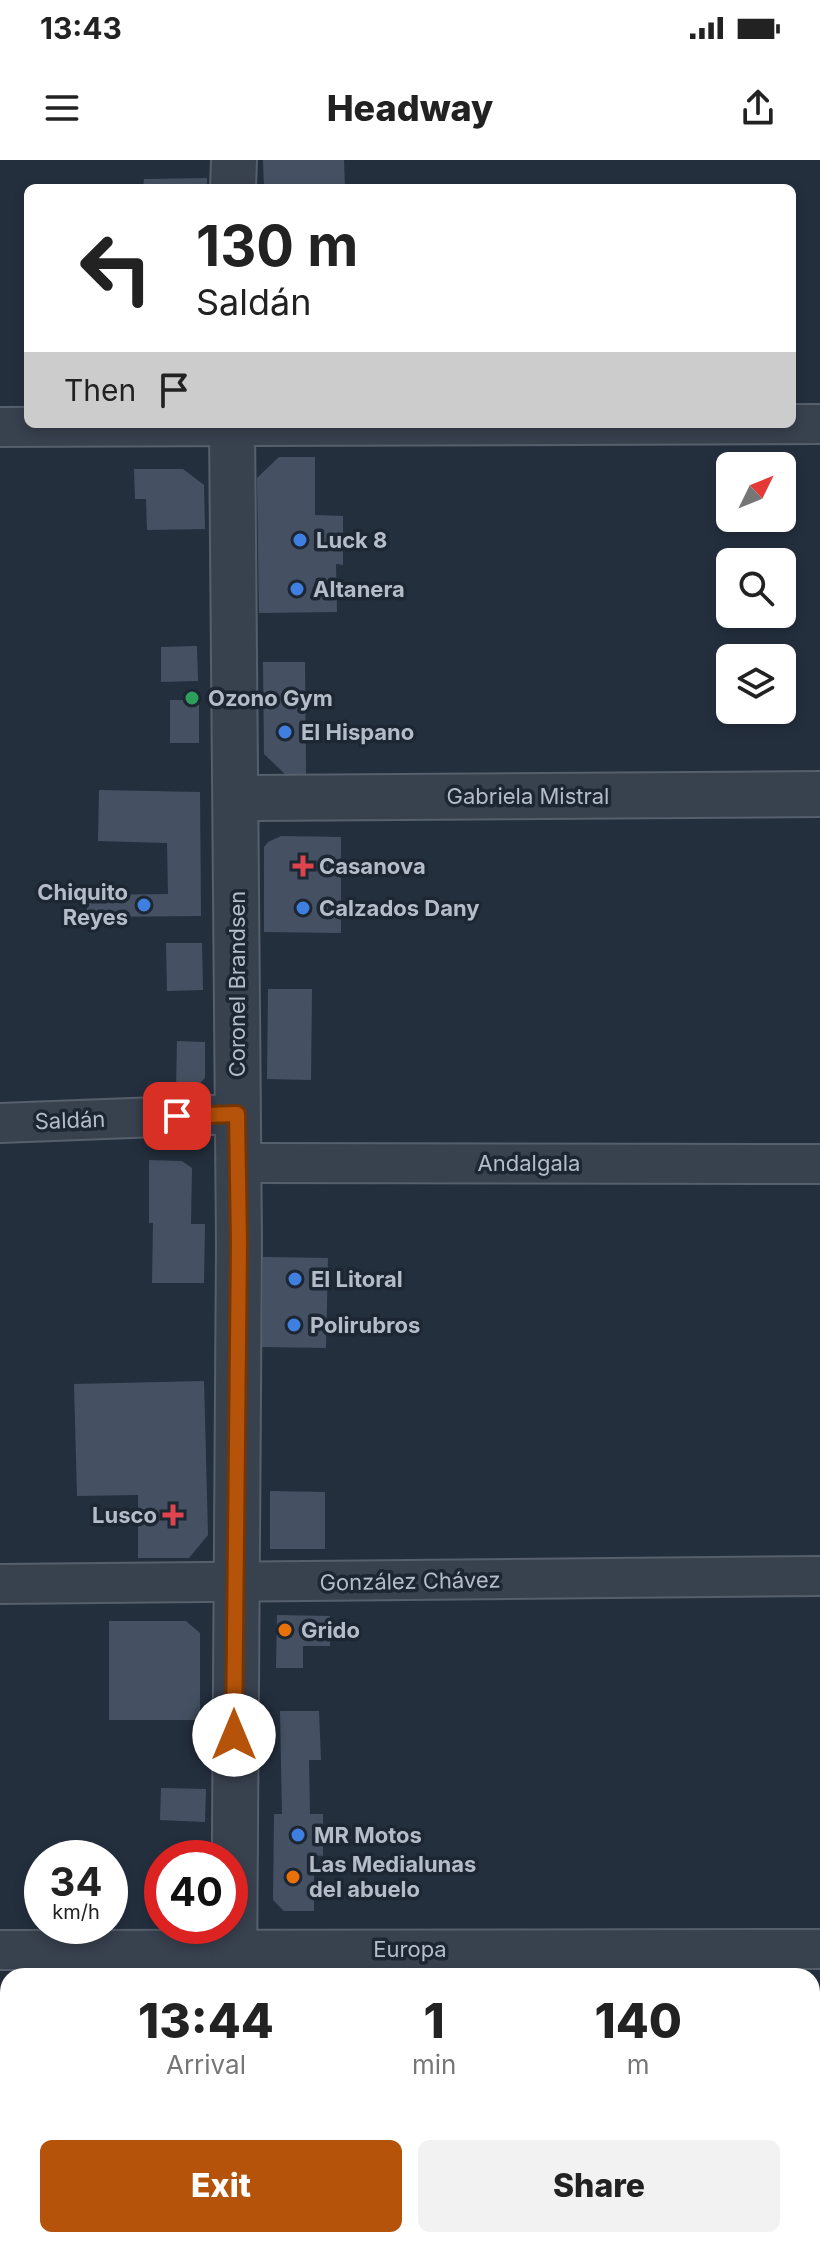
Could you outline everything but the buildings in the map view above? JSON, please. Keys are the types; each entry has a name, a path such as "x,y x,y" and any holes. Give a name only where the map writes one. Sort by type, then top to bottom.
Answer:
{"street":[{"path":"233,184 234,160"},
{"path":"796,424 820,424"},
{"path":"0,427 24,427"},
{"name":"Coronel Brandsen","path":"232,428 238,1163 233,1962"},
{"name":"Gabriela Mistral","path":"237,798 820,794"},
{"name":"Saldán","path":"0,1123 237,1114"},
{"name":"Andalgala","path":"238,1163 820,1164"},
{"name":"González Chávez","path":"0,1584 820,1576"},
{"name":"Europa","path":"0,1950 233,1962 820,1949"}],"place":[{"name":"Luck 8","path":"300,540"},
{"name":"Altanera","path":"297,589"},
{"name":"Ozono Gym","path":"192,698"},
{"name":"El Hispano","path":"285,732"},
{"name":"Casanova","path":"303,866"},
{"name":"Chiquito Reyes","path":"144,905"},
{"name":"Calzados Dany","path":"303,908"},
{"name":"El Litoral","path":"295,1279"},
{"name":"Polirubros","path":"294,1325"},
{"name":"Lusco","path":"173,1515"},
{"name":"Grido","path":"285,1630"},
{"name":"MR Motos","path":"298,1835"},
{"name":"Las Medialunas del abuelo","path":"293,1877"}],"route":[{"path":"177,1116 237,1114 239,1244 234,1735"}]}
